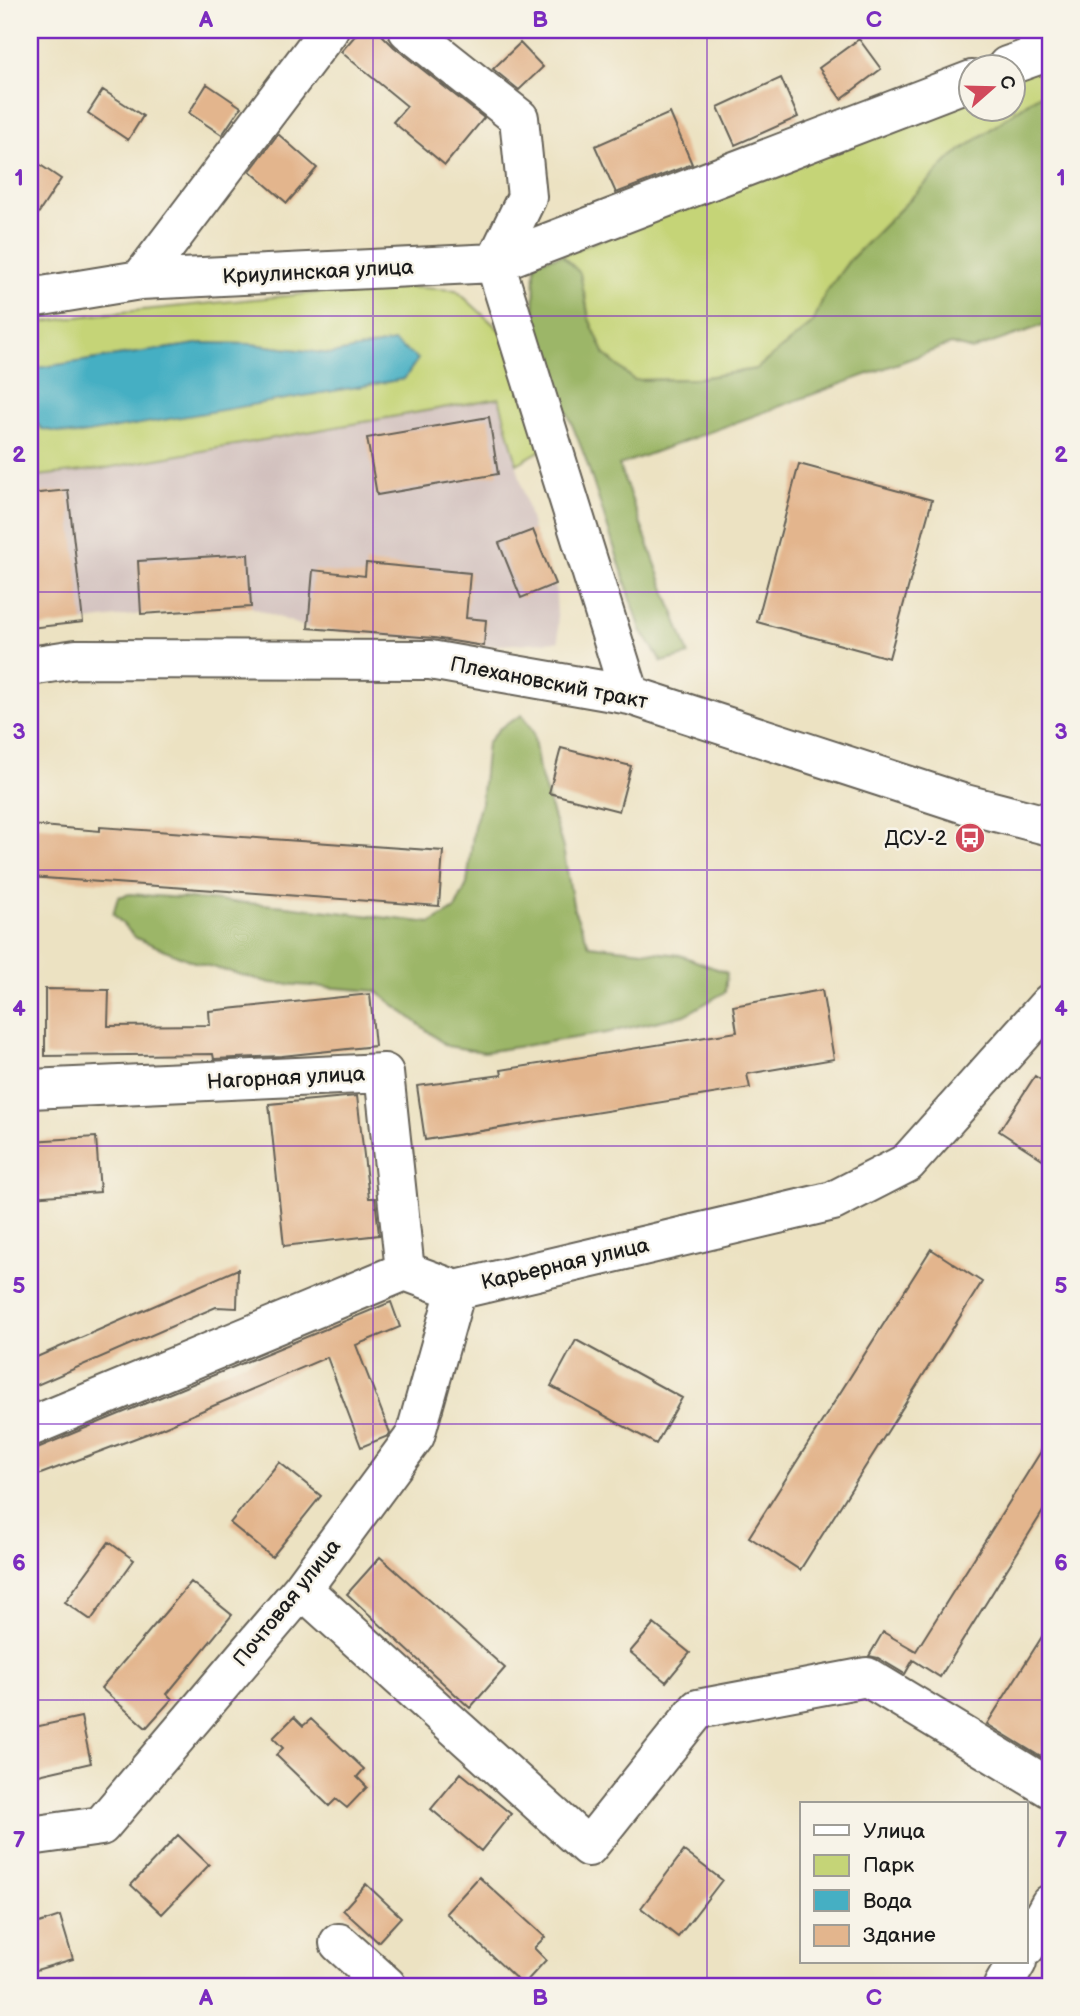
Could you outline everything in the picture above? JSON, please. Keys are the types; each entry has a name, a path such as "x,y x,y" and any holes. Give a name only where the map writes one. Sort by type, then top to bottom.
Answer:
{"street":[{"path":"140,280 329,30"},
{"path":"408,30 519,118 527,197 495,263 630,695"},
{"path":"1028,59 1050,53"},
{"name":"Криулинская улица","path":"30,298 140,280 495,263 958,85"},
{"name":"Плехановский тракт","path":"30,666 76,659 430,660 630,695 965,804 1050,825"},
{"name":"Карьерная улица","path":"405,1271 456,1290 833,1201 907,1163 1050,1003"},
{"name":"Нагорная улица","path":"30,1089 384,1073 405,1271"},
{"path":"30,1427 405,1271"},
{"name":"Почтовая улица","path":"30,1836 100,1826 302,1589 415,1436 456,1290"},
{"path":"302,1589 588,1847 698,1709 867,1677 1050,1788"},
{"path":"1028,1943 1050,1904"},
{"path":"339,1943 387,1986"},
{"path":"1003,1986 1016,1964"}],"shaded area":[{"path":"500,398 533,530 555,584 559,641 484,646 308,628 251,607 141,614 30,628 30,477 101,469"}],"green space":[{"path":"1050,64 1050,92 1028,102 1028,71"},
{"path":"1050,92 1050,254 1044,264 1050,279 1050,323 972,350 951,344 619,465 689,655 662,662 641,630 585,457 534,329 535,261 562,255 580,273 589,319 605,355 634,380 693,379 756,369 813,323 825,294 849,261 952,157 1001,122 1028,122 1028,102"},
{"path":"958,97 958,122 1001,122 952,157 849,261 825,294 813,323 756,369 693,379 634,380 605,355 589,319 585,294 562,255"},
{"path":"388,286 456,290 503,333 543,449 517,464 499,398 101,469 30,477 30,417 42,429 253,404 404,379 394,342 331,354 251,344 203,343 30,369 30,324 92,315"},
{"path":"522,715 533,732 539,770 563,848 574,910 589,945 680,955 727,973 725,992 685,1015 606,1033 484,1052 447,1046 376,991 271,983 194,962 136,938 113,914 118,897 130,894 286,906 431,923 455,909 467,884 474,826 481,803 487,743 500,728"}],"water":[{"path":"394,342 418,359 404,379 76,435 42,429 30,417 30,369 203,343 251,344 331,354"}],"building":[{"path":"360,30 377,30 394,47 484,118 445,165 393,122 407,106 341,52"},
{"path":"859,39 881,69 841,99 819,68"},
{"path":"520,43 543,67 519,90 493,69"},
{"path":"781,78 798,117 735,145 718,107"},
{"path":"207,84 241,107 222,135 189,113"},
{"path":"103,90 143,116 128,140 88,113"},
{"path":"670,113 692,164 616,193 595,146"},
{"path":"278,134 317,168 287,203 250,171"},
{"path":"30,158 61,179 30,226"},
{"path":"489,417 498,474 377,495 367,438"},
{"path":"799,464 932,500 889,658 757,622"},
{"path":"68,490 83,622 30,628 30,494"},
{"path":"533,530 555,584 521,598 499,543"},
{"path":"248,554 251,607 141,614 138,561"},
{"path":"366,563 470,573 466,618 486,620 484,646 434,638 308,628 313,570 365,576"},
{"path":"561,748 631,766 619,811 549,793"},
{"path":"30,825 100,831 100,827 443,851 439,906 30,877"},
{"path":"45,989 109,990 108,1026 210,1025 209,1011 370,994 375,1046 282,1056 214,1059 213,1054 45,1056"},
{"path":"822,990 834,1059 747,1074 750,1088 425,1140 417,1086 502,1075 501,1070 737,1032 733,1006"},
{"path":"1035,1076 1050,1086 1050,1164 999,1131"},
{"path":"357,1096 369,1198 375,1198 379,1235 284,1246 269,1104"},
{"path":"96,1137 100,1192 30,1197 30,1141"},
{"path":"931,1249 982,1282 800,1570 749,1537"},
{"path":"238,1269 237,1308 216,1307 30,1388 30,1360"},
{"path":"391,1302 400,1327 356,1345 390,1433 388,1436 361,1447 327,1357 157,1430 30,1478 30,1451"},
{"path":"576,1340 682,1398 656,1444 551,1386"},
{"path":"1050,1437 1050,1500 940,1677 913,1660 905,1674 878,1658 869,1656 883,1632 916,1651"},
{"path":"279,1462 321,1496 272,1557 230,1523"},
{"path":"109,1542 134,1560 91,1620 65,1602"},
{"path":"380,1557 505,1668 470,1708 347,1594"},
{"path":"191,1582 232,1615 167,1694 172,1699 146,1728 101,1688"},
{"path":"654,1624 690,1653 666,1682 630,1652"},
{"path":"1050,1624 1050,1742 1041,1757 987,1724"},
{"path":"81,1717 91,1763 30,1777 30,1728"},
{"path":"294,1717 303,1726 311,1719 364,1769 357,1777 367,1787 347,1808 336,1799 329,1806 276,1755 283,1748 273,1738"},
{"path":"461,1773 511,1814 481,1851 431,1809"},
{"path":"178,1835 209,1865 162,1914 131,1885"},
{"path":"684,1851 722,1880 678,1937 641,1908"},
{"path":"479,1877 545,1937 534,1948 546,1960 523,1985 446,1913"},
{"path":"366,1884 401,1917 378,1942 343,1910"},
{"path":"60,1916 73,1959 30,1972 30,1926"}],"place":[{"name":"ДСУ-2","path":"970,838"}]}
